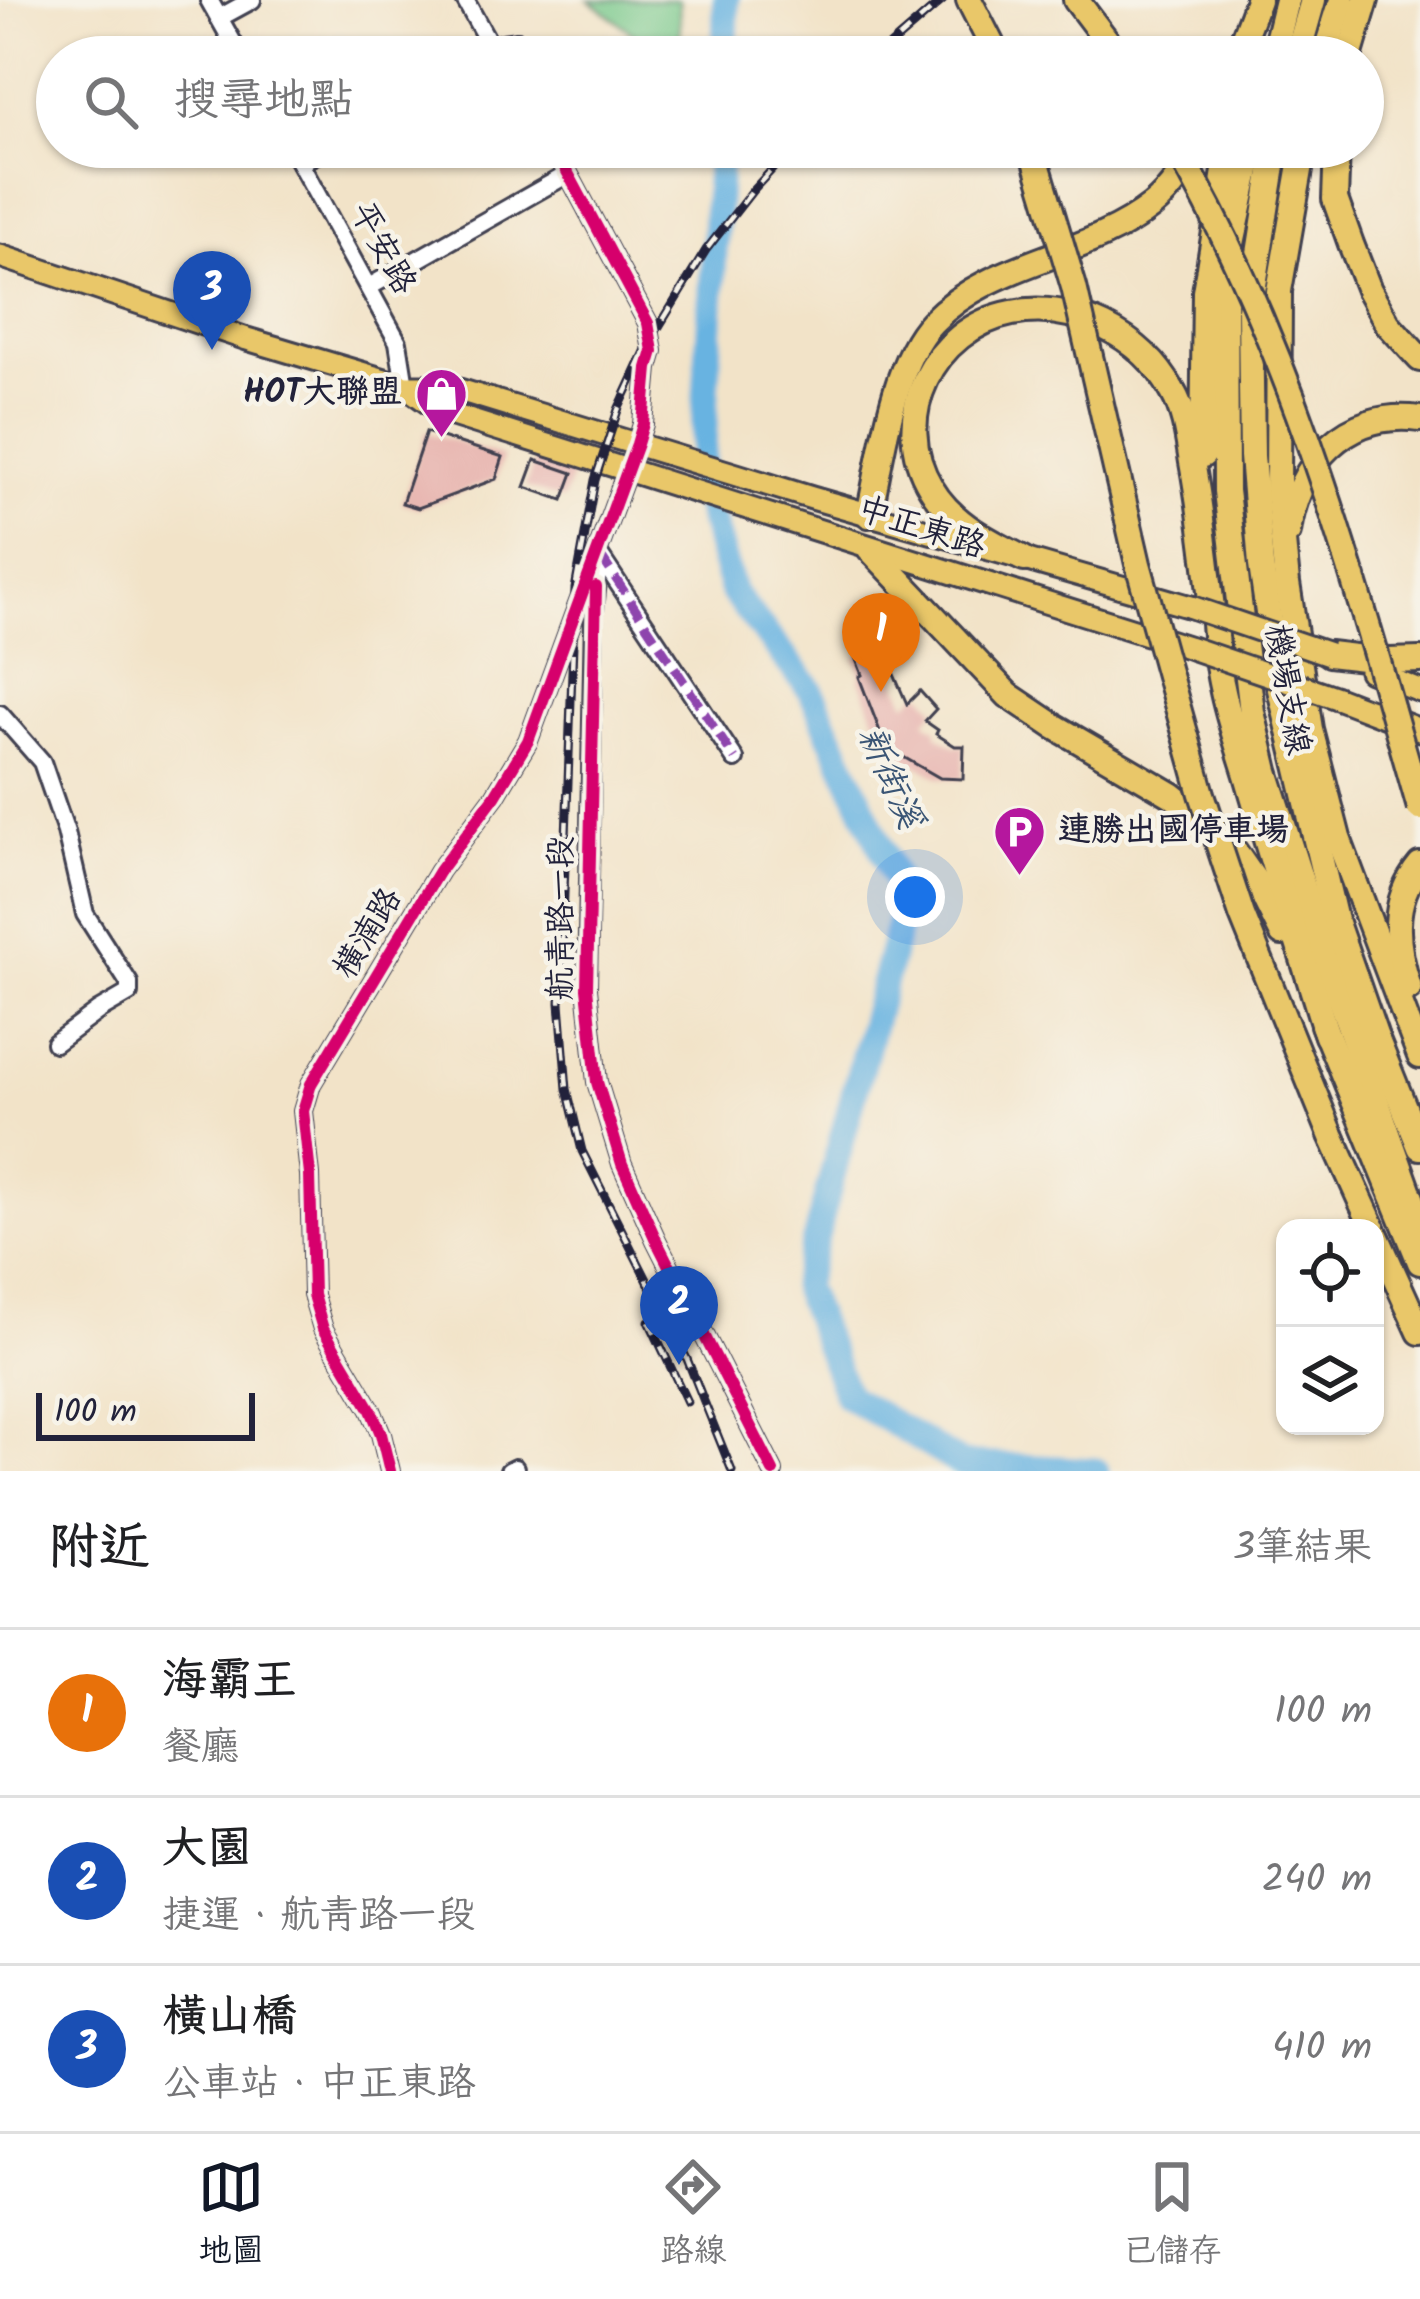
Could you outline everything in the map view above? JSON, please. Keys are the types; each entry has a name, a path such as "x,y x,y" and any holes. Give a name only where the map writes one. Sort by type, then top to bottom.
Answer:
{"highway":[{"path":"969,0 987,36"},
{"path":"1076,0 1103,36"},
{"path":"1245,36 1260,0"},
{"path":"1253,36 1260,0"},
{"path":"1279,36 1287,0"},
{"path":"1303,36 1313,0"},
{"path":"1331,36 1342,0"},
{"path":"1355,36 1366,0"},
{"path":"1038,168 1074,287 1138,564 1202,794 1242,915 1331,1138 1369,1219"},
{"path":"869,515 896,392 931,323 994,279 1111,232 1155,204 1184,168"},
{"path":"1186,168 1242,274 1292,394 1343,538 1420,808"},
{"path":"1203,536 1205,292 1226,168"},
{"name":"機場支線","path":"1249,168 1226,276 1225,366 1226,491 1252,712 1328,966 1420,1223"},
{"name":"機場支線","path":"1273,168 1250,310 1252,456 1278,681 1335,920 1420,1148"},
{"path":"1300,168 1279,291 1278,489 1284,559 1310,729 1338,838 1420,1056"},
{"path":"1337,168 1336,199 1369,290 1388,324 1420,359"},
{"path":"1024,559 959,522 941,502 916,456 914,428 926,375 962,334 995,316 1056,311 1092,319 1137,349 1173,392 1186,425 1221,685 1327,1036"},
{"path":"1284,559 1289,521 1305,474 1322,452 1372,422 1420,419"},
{"path":"866,547 1008,694 1040,718 1172,795 1232,849 1280,928 1420,1262"},
{"path":"1329,654 1389,662 1420,660"},
{"path":"1420,866 1401,895 1397,928 1402,965 1420,1018"},
{"path":"1384,1252 1420,1332"}],"main road":[{"name":"中正東路","path":"0,256 405,386 446,386 1191,607 1420,691"},
{"name":"中正東路","path":"405,386 440,411 1191,648 1420,730"},
{"path":"866,547 869,515"}],"street":[{"path":"209,0 229,36"},
{"path":"219,18 253,0"},
{"path":"465,0 482,36"},
{"name":"平安路","path":"303,168 398,342 405,386"},
{"name":"橫湳路","path":"390,1471 371,1411 323,1328 313,1295 304,1111 310,1084 439,871 495,796 528,741 600,549 639,475 648,447 643,424 652,336 565,168"},
{"path":"369,287 568,174"},
{"path":"600,549 735,759"},
{"name":"航青路一段","path":"600,549 594,613 587,940 597,1082 622,1165 773,1471"},
{"path":"0,714 42,762 66,832 85,914 129,983 129,993 55,1042"}],"green space":[{"path":"589,0 679,0 680,36 636,36"}],"building":[{"path":"426,432 503,457 496,479 418,508 402,503"},
{"path":"535,460 573,473 563,500 525,487"},
{"path":"870,651 877,664 892,670 907,704 920,691 936,709 925,721 938,730 936,734 964,746 963,779 940,778 886,747 855,657"}],"waterway":[{"name":"新街溪","path":"725,36 726,0"},
{"name":"新街溪","path":"719,168 701,484 733,593 810,689 905,901 803,1286 847,1396 961,1464 1096,1471"}],"railway":[{"path":"901,36 943,0"},
{"path":"732,1471 687,1359 582,1151 567,1089 560,1003 575,589 595,480 618,410 649,343 706,250 773,168"},
{"path":"649,1321 687,1402"}],"marked path":[{"path":"600,555 735,759"}],"cycle path":[{"path":"390,1471 371,1410 323,1329 313,1295 303,1111 311,1084 439,871 495,796 528,741 643,424 653,351 648,323 565,168"},
{"path":"596,587 587,988 597,1082 622,1164 656,1240 773,1471"}],"place":[{"name":"橫山橋","path":"212,350"},
{"name":"HOT大聯盟","path":"441,439"},
{"name":"海霸王","path":"881,692"},
{"name":"連勝出國停車場","path":"1019,877"},
{"name":"大園","path":"679,1365"}]}
